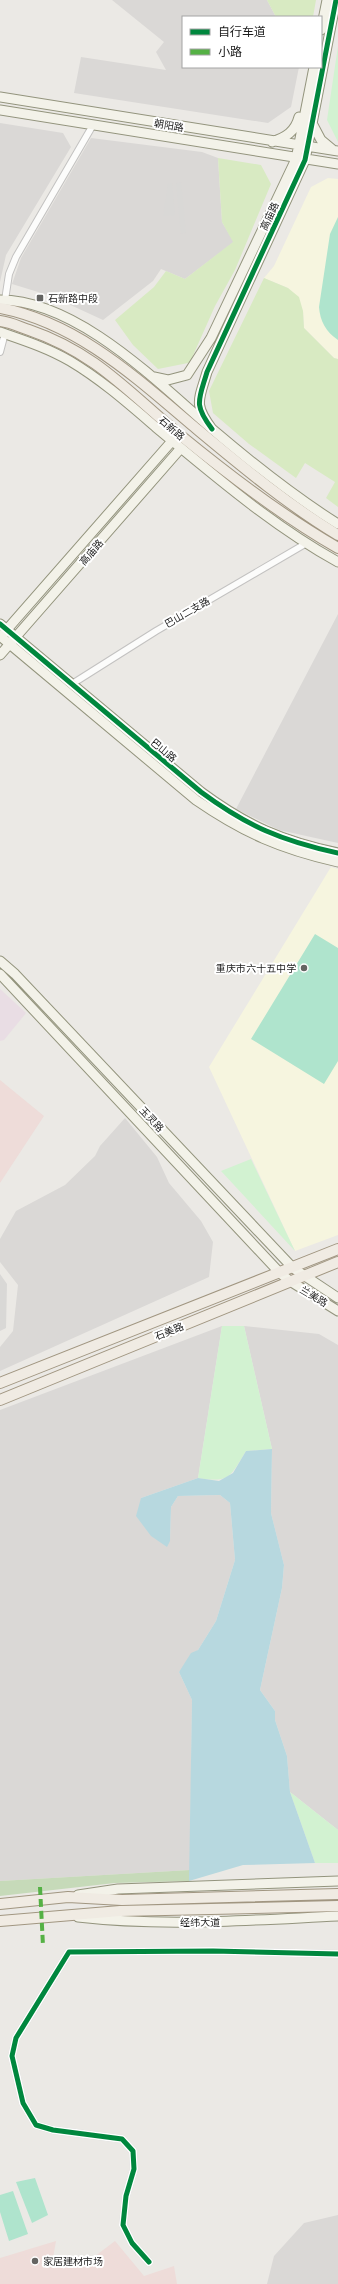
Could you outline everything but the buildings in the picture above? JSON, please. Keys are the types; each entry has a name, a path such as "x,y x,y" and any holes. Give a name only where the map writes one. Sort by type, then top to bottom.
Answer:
{"main road":[{"name":"石新路","path":"2,303 46,321 82,340 119,363 259,481 338,534"},
{"name":"石新路","path":"0,321 43,335 77,350 112,374 178,434 250,490 314,534 338,548"},
{"name":"石美路","path":"0,1383 338,1249"},
{"name":"石美路","path":"0,1400 338,1262"},
{"path":"0,1904 68,1897 122,1900 338,1894"},
{"name":"经纬大道","path":"0,1921 120,1911 338,1906"}],"street":[{"path":"322,25 327,0"},
{"name":"高庙路","path":"212,429 202,416 198,405 207,372 300,159 312,123 336,0"},
{"name":"高庙路","path":"303,147 314,68"},
{"path":"272,142 283,138 294,130 310,88"},
{"name":"朝阳路","path":"0,97 303,147 336,151"},
{"name":"朝阳路","path":"0,110 338,164"},
{"path":"312,123 320,140 336,151"},
{"path":"93,125 16,257 9,274 2,303 50,311 73,321 111,344 150,375 264,472 338,524"},
{"name":"高庙路","path":"150,375 168,380 187,375 212,338 300,159"},
{"path":"0,352 2,333 38,346 69,360 104,384 242,498 305,544 338,562"},
{"path":"207,372 199,378 195,373 212,338"},
{"name":"高庙路","path":"2,633 172,441"},
{"name":"高庙路","path":"0,655 181,448"},
{"name":"巴山二支路","path":"72,684 156,631 305,544"},
{"name":"巴山路","path":"2,633 72,684 228,813 256,828 286,840 338,853"},
{"name":"巴山路","path":"13,641 196,800 224,820 253,836 285,848 338,862"},
{"name":"玉灵路","path":"0,961 16,974 189,1159 293,1268 304,1276"},
{"name":"玉灵路","path":"4,977 180,1167 280,1273 290,1281"},
{"name":"兰美路","path":"304,1276 338,1298"},
{"name":"兰美路","path":"290,1281 338,1310"},
{"path":"68,1897 118,1889 338,1881"},
{"name":"经纬大道","path":"63,1915 121,1922 232,1921 338,1916"},
{"path":"149,2262 132,2243 123,2224 126,2196 134,2169 133,2151 122,2139 53,2130 36,2125 23,2103 12,2056 16,2038 69,1952 338,1954"}],"shaded area":[{"path":"112,0 267,0 275,16 182,16 182,68 299,68 291,107 268,123 74,93 81,57 166,70 156,52 164,42"},
{"path":"0,123 63,133 71,147 6,255 0,282"},
{"path":"91,138 202,152 218,158 222,222 234,242 185,279 161,269 153,281 103,320 51,296 12,284 21,258"},
{"path":"328,178 338,179 338,359 334,358 304,328 303,311 288,288 264,278 274,266 311,187"},
{"path":"181,182 186,233 181,234 176,183"},
{"path":"172,183 175,215 163,216 168,184"},
{"path":"338,614 338,843 279,830 236,809"},
{"name":"重庆市六十五中学","path":"331,867 338,869 338,1235 295,1251 209,1067"},
{"path":"0,989 26,1013 4,1040 0,1041"},
{"path":"0,1080 44,1116 0,1183"},
{"path":"125,1118 157,1157 169,1183 201,1221 213,1242 209,1277 0,1371 0,1347 13,1331 18,1285 0,1262 0,1239 16,1211 65,1185 95,1156 100,1146"},
{"path":"0,1274 7,1284 6,1328 0,1331"},
{"path":"222,1326 198,1478 141,1498 170,1541 171,1507 178,1496 220,1495 230,1503 235,1560 216,1621 198,1650 179,1672 192,1700 190,1870 0,1881 0,1410"},
{"path":"244,1326 319,1334 338,1345 338,1830 290,1792 287,1756 275,1720 275,1711 260,1690 282,1588 284,1565 271,1513 272,1449"},
{"path":"338,2215 338,2284 267,2284 274,2256 304,2223"},
{"name":"家居建材市场","path":"56,2241 53,2258 86,2263 115,2241 144,2276 174,2266 177,2284 0,2284 0,2258"}],"green space":[{"path":"267,0 316,0 313,16 275,16"},
{"path":"338,46 338,142 327,120"},
{"path":"218,158 261,165 271,184 235,270 215,306 191,360 188,363 158,369 133,345 115,320 154,287 166,271 185,279 233,242 222,222"},
{"path":"338,217 338,340 324,326 319,307 330,234"},
{"path":"264,278 288,288 299,297 303,311 304,328 334,358 338,359 338,507 326,498 335,482 305,463 296,478 249,444 213,413 209,391"},
{"path":"315,934 338,948 338,1061 324,1084 251,1039"},
{"path":"251,1159 295,1251 221,1171"},
{"path":"222,1326 244,1326 272,1449 246,1451 236,1467 228,1476 217,1480 198,1478"},
{"path":"290,1792 338,1830 338,1863 315,1863"},
{"path":"190,1870 189,1881 115,1883 0,1896 0,1881"},
{"path":"35,2178 48,2215 32,2223 16,2182"},
{"path":"13,2191 28,2234 9,2241 0,2212 0,2195"}],"water":[{"path":"272,1449 271,1513 284,1565 282,1588 260,1690 275,1711 275,1720 287,1756 290,1792 315,1863 243,1865 189,1881 192,1700 179,1672 191,1653 198,1650 216,1621 235,1560 230,1503 220,1495 178,1496 171,1507 170,1541 167,1547 151,1536 136,1516 141,1498 198,1478 219,1481 233,1473 246,1451"}],"marked path":[{"path":"40,1887 43,1946"}],"cycle path":[{"path":"212,429 206,421 200,407 199,402 202,389 207,372 305,160 336,0"},
{"path":"0,624 201,792 218,804 266,831 299,843 338,853"},
{"path":"149,2262 132,2243 123,2225 126,2196 134,2169 133,2151 122,2139 53,2130 36,2125 23,2103 12,2056 16,2038 69,1952 213,1951 338,1954"}],"place":[{"name":"石新路中段","path":"40,298"},
{"name":"重庆市六十五中学","path":"304,968"},
{"name":"家居建材市场","path":"35,2261"}]}
